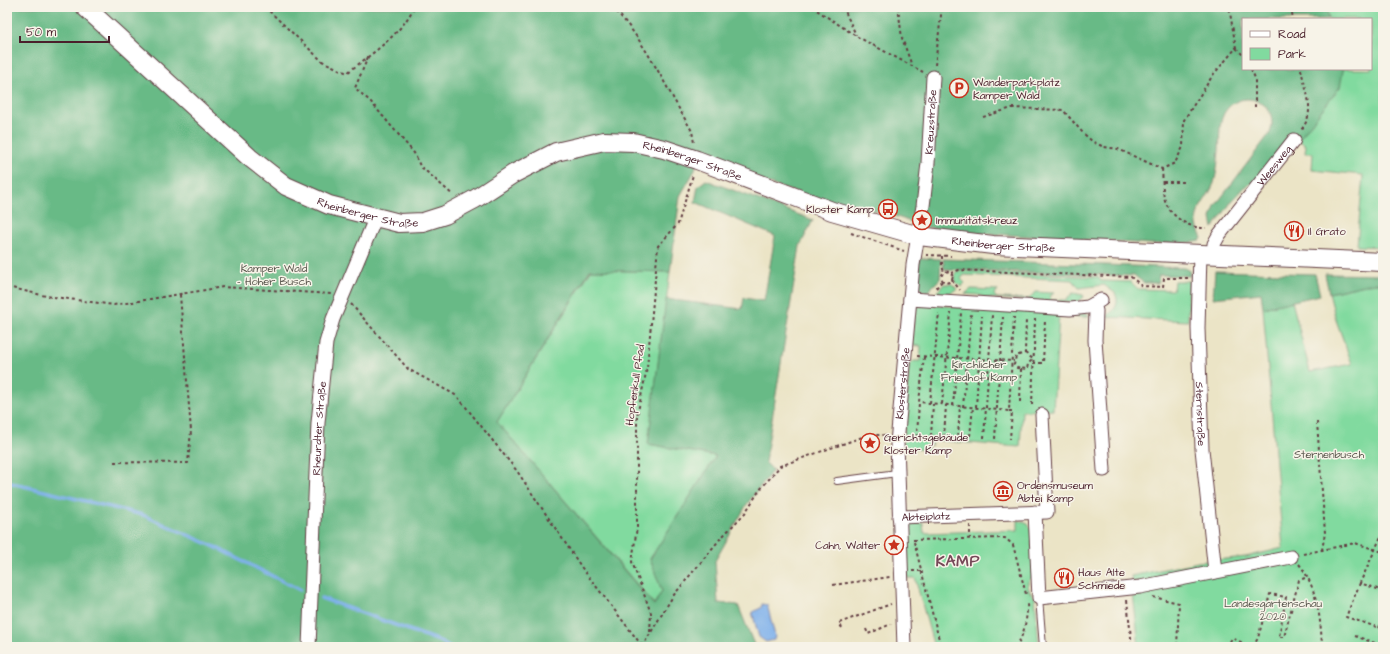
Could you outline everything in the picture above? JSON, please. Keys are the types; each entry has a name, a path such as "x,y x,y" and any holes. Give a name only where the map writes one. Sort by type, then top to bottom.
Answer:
{"main road":[{"name":"Rheinberger Straße","path":"85,7 249,157 286,186 329,206 399,223 423,222 445,215 465,205 513,174 556,152 604,141 633,142 664,149 696,165 832,211 919,236 993,245 1383,262"}],"street":[{"name":"Kreuzstraße","path":"919,236 928,163 933,78"},
{"name":"Weesweg","path":"1206,254 1219,235 1294,140"},
{"name":"Rheurdter Straße","path":"309,647 318,423 326,343 333,319 375,218"},
{"name":"Klosterstraße","path":"899,517 897,435 913,265 919,236"},
{"name":"Sternstraße","path":"1206,254 1200,279 1198,352 1202,449 1215,572"},
{"path":"910,298 1070,309 1098,302 1096,311 1095,340 1104,470"},
{"path":"1042,415 1047,512 1036,512 1039,598 1140,587 1291,557"},
{"name":"Abteiplatz","path":"904,647 899,517 1036,512"}],"lane":[{"path":"837,480 897,473"},
{"path":"1039,598 1042,647"}],"path":[{"path":"265,7 322,61 347,73 378,49 409,18 414,7"},
{"path":"612,7 624,19 655,67 692,131 696,165"},
{"path":"812,7 856,36 933,78"},
{"path":"842,7 856,36"},
{"path":"898,7 902,38 912,66"},
{"name":"Kreuzstraße","path":"933,78 942,7"},
{"path":"1229,7 1236,48 1242,54"},
{"path":"1291,7 1293,18"},
{"path":"983,117 1012,108 1063,110 1082,133 1093,142 1104,147 1124,152 1162,169 1175,163 1183,147 1184,120 1213,75 1236,48"},
{"path":"368,57 356,88 370,101 414,152 420,166 465,205"},
{"path":"1251,70 1255,78 1255,108"},
{"name":"Weesweg","path":"1294,140 1308,122 1310,115 1301,70"},
{"name":"Hopfenkull Pfad","path":"650,632 651,613 632,562 637,527 637,416 647,368 658,246 678,224 696,165"},
{"path":"1162,169 1164,198 1173,212 1188,225 1195,228 1206,228"},
{"path":"1163,182 1185,182"},
{"path":"942,256 944,273 942,278 944,282 952,280"},
{"path":"944,273 951,273 955,270 1131,277 1142,286 1163,287 1164,278 1200,279"},
{"path":"951,273 953,275 952,280 962,291"},
{"path":"7,288 46,296 114,305 223,287 343,295 408,369 457,396 517,471 582,568 642,647 672,596 695,567 745,513 759,491 780,466 868,435 897,435"},
{"path":"114,462 188,463 191,431 180,295"},
{"path":"931,436 939,312 977,313"},
{"path":"942,404 951,312"},
{"path":"953,406 961,312"},
{"path":"958,436 971,312"},
{"path":"976,408 982,313 1014,314 1013,361 1009,411"},
{"path":"984,438 992,314"},
{"path":"1000,361 1003,314"},
{"path":"1033,363 1043,363 1045,318"},
{"path":"1025,353 1026,319"},
{"path":"1032,405 1035,319"},
{"path":"1013,361 1016,356 1025,353"},
{"path":"1025,353 1033,359"},
{"path":"905,355 1013,361"},
{"path":"917,437 924,357"},
{"path":"1013,361 1017,368 1027,369 1028,364 1033,359"},
{"path":"1020,402 1022,369"},
{"path":"989,374 999,374 998,410 995,439"},
{"path":"919,402 1012,411 1010,440"},
{"path":"944,436 946,405"},
{"path":"970,436 973,407"},
{"path":"1317,422 1324,533 1322,550"},
{"path":"1383,532 1346,617 1383,630"},
{"path":"941,647 913,540 999,537 1010,541 1013,545 1028,605 1021,638 1015,647"},
{"path":"1316,551 1355,543 1383,552"},
{"path":"1291,557 1308,577 1314,592 1319,615 1322,647"},
{"path":"833,585 902,576"},
{"path":"1253,647 1258,638 1270,594 1286,597 1279,637 1284,637 1298,580 1308,577"},
{"path":"1360,583 1383,591"},
{"path":"1140,587 1143,595 1179,602 1177,647"},
{"path":"1126,589 1132,647"},
{"path":"842,628 839,623 902,599"},
{"path":"866,629 868,634 904,618"},
{"path":"1379,628 1383,620"},
{"path":"1355,636 1383,646"},
{"path":"1227,647 1232,638 1243,643 1242,647"}],"green space":[{"name":"Kamper Wald - Hoher Busch","path":"7,7 1326,7 1329,18 1242,18 1242,70 1342,70 1340,87 1298,140 1259,179 1245,187 1232,201 1213,228 1211,218 1215,206 1270,133 1272,123 1270,114 1266,107 1251,99 1243,99 1234,103 1227,109 1222,118 1220,128 1218,162 1214,183 1197,215 1198,229 1202,238 1200,241 1151,244 947,231 923,226 880,211 846,209 697,160 695,170 680,196 670,272 590,270 497,422 654,605 662,591 650,559 716,456 648,444 666,299 742,309 744,298 764,301 775,236 695,202 698,186 706,180 813,220 800,246 765,462 773,470 747,504 715,561 718,603 738,605 755,647 7,647"},
{"path":"1326,7 1383,7 1383,247 1357,246 1363,175 1312,170 1313,153 1305,153 1306,145 1298,140 1340,87 1342,70 1372,70 1372,18 1329,18"},
{"path":"919,258 941,259 940,279 927,292 922,291 918,286"},
{"path":"943,259 1185,268 1189,270 1190,276 1159,275 1158,283 1144,283 1135,276 944,269"},
{"path":"591,270 670,272 648,444 716,456 650,559 662,591 654,604 497,422"},
{"path":"957,271 1098,277 1101,281 1131,282 1138,289 1173,290 1174,281 1189,281 1188,321 1106,317 1116,306 1117,300 1115,293 1104,285 1079,288 1073,280 964,275 961,279 965,283 961,287 955,281 955,273"},
{"path":"1215,271 1315,274 1320,295 1263,308 1261,293 1213,298"},
{"path":"1325,274 1383,275 1383,283 1374,283 1329,293"},
{"path":"1374,283 1383,283 1383,647 1139,647 1131,576 1198,562 1246,557 1283,548 1263,308 1292,301 1310,372 1352,364 1336,320 1329,293"},
{"path":"944,284 952,284 957,289 949,293 936,293"},
{"path":"971,289 998,290 994,295 997,298 1029,299 1035,292 1054,293 1049,297 1052,300 1065,300 1073,293 1083,295 1084,297 1076,303 987,298 978,295 965,294"},
{"name":"Kirchlicher Friedhof Kamp","path":"925,305 1088,314 1088,317 1059,316 1053,410 1022,411 1020,447 933,440 932,445 928,445 928,450 903,448 909,365 914,361 920,361 921,346 911,345 915,309"},
{"path":"1018,520 1028,524 1031,529 1034,575 1028,582 1028,586 1030,592 1035,597 1039,647 934,647 915,578 907,578 906,526 914,523 923,523 924,533 1018,530"}],"water":[{"path":"762,604 767,605 775,636 774,640 766,642 759,637 752,612 761,608"}],"waterway":[{"path":"7,482 143,515 213,546 300,590"},
{"path":"321,598 442,642 450,647"}],"place":[{"name":"Wanderparkplatz Kamper Wald","path":"959,88"},
{"name":"Kloster Kamp","path":"888,209"},
{"name":"Immunitätskreuz","path":"922,220"},
{"name":"Il Grato","path":"1294,231"},
{"name":"Gerichtsgebäude Kloster Kamp","path":"870,443"},
{"name":"Ordensmuseum Abtei Kamp","path":"1003,491"},
{"name":"Cahn, Walter","path":"894,545"},
{"name":"Haus Alte Schmiede","path":"1064,578"}],"district":[{"name":"KAMP","path":"958,561"}],"park label":[{"name":"Sternenbusch","path":"1329,454"},
{"name":"Landesgartenschau 2020","path":"1273,609"}]}
